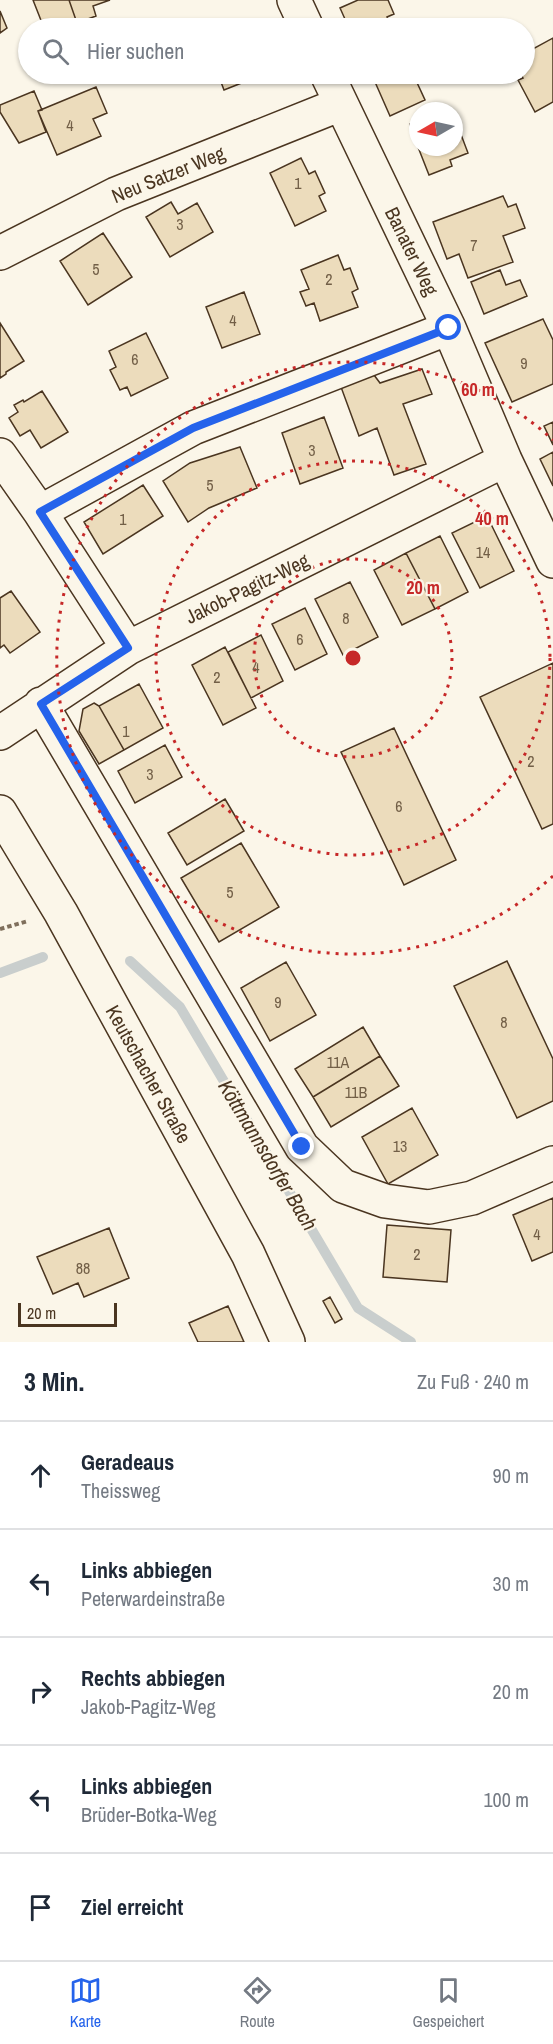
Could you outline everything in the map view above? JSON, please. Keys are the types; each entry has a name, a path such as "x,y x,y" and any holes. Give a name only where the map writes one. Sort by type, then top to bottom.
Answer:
{"street":[{"path":"294,0 302,18"},
{"name":"Banater Weg","path":"332,84 449,328 505,460 553,561"},
{"name":"Neu Satzer Weg","path":"0,253 116,194 341,104"},
{"path":"40,512 193,428 449,328"},
{"path":"0,454 128,648"},
{"name":"Jakob-Pagitz-Weg","path":"0,733 128,648 505,460"},
{"path":"41,704 302,1147 343,1186 384,1201 429,1207 472,1198 553,1163"},
{"name":"Keutschacher Straße","path":"0,812 61,913 248,1254 288,1342"}],"building":[{"path":"33,0 69,0 75,18 40,18"},
{"path":"69,0 110,0 93,6 96,16 75,18"},
{"path":"358,0 388,0 394,14 387,18 344,18 340,8"},
{"path":"0,11 7,28 0,33"},
{"path":"553,38 553,102 535,112 520,84 535,84 535,48"},
{"path":"222,84 239,84 224,90"},
{"path":"376,84 418,84 425,100 409,102 409,107 390,116"},
{"path":"96,87 107,113 93,119 101,136 57,155 38,111"},
{"path":"34,91 42,110 38,111 46,132 19,143 0,112 0,105"},
{"path":"463,140 468,153 463,155"},
{"path":"422,156 460,156 450,160 452,166 429,175"},
{"path":"301,158 309,174 315,171 325,193 319,196 326,211 295,226 270,173"},
{"path":"503,196 508,207 516,204 525,228 503,236 513,262 468,278 459,254 447,259 433,222"},
{"path":"171,202 178,214 197,203 213,232 170,257 146,217"},
{"path":"103,233 132,277 88,305 60,261"},
{"path":"338,255 344,270 350,268 358,289 352,292 358,307 320,321 314,303 306,306 300,292 309,289 301,270"},
{"path":"500,270 506,285 520,280 527,296 484,314 471,282"},
{"path":"244,292 260,334 222,348 206,307"},
{"path":"543,319 553,340 553,384 512,402 485,343"},
{"path":"0,323 24,361 0,378"},
{"path":"146,333 168,378 131,396 127,387 120,390 110,370 116,367 109,351"},
{"path":"422,369 432,394 403,404 426,464 394,475 377,428 359,436 341,387 374,375 380,383"},
{"path":"42,391 68,432 41,448 30,430 20,436 9,418 18,412 14,405"},
{"path":"324,417 343,468 300,484 282,433"},
{"path":"553,422 553,445 544,426"},
{"path":"240,447 257,488 209,508 188,522 163,481 190,463"},
{"path":"553,452 553,486 540,459"},
{"path":"143,485 163,516 103,554 84,522"},
{"path":"487,516 514,571 480,588 452,533"},
{"path":"440,536 468,592 435,609 406,553"},
{"path":"406,553 435,609 402,625 374,570"},
{"path":"350,582 378,637 343,655 315,599"},
{"path":"11,591 40,632 10,653 4,645 0,648 0,598"},
{"path":"305,608 327,654 295,670 272,624"},
{"path":"261,635 283,681 251,698 228,652"},
{"path":"225,647 256,708 223,725 192,665"},
{"path":"553,663 553,824 542,829 480,697"},
{"path":"139,684 163,728 124,750 99,706"},
{"path":"94,703 99,706 124,750 99,764 79,731 83,709"},
{"path":"394,728 456,860 404,885 341,752"},
{"path":"165,745 182,777 135,803 118,771"},
{"path":"225,799 244,831 187,865 168,833"},
{"path":"241,843 279,907 219,942 181,878"},
{"path":"507,961 553,1059 553,1101 517,1118 454,986"},
{"path":"286,962 316,1015 270,1041 241,988"},
{"path":"363,1027 380,1056 313,1097 295,1069"},
{"path":"380,1056 399,1086 331,1127 313,1097"},
{"path":"412,1108 438,1155 388,1184 362,1137"},
{"path":"553,1198 553,1252 532,1261 513,1215"},
{"path":"387,1225 451,1230 447,1282 383,1277"},
{"path":"109,1228 129,1278 84,1297 78,1283 53,1294 37,1257"},
{"path":"330,1297 342,1319 335,1323 323,1301"},
{"path":"228,1306 244,1342 198,1342 189,1323"}],"waterway":[{"name":"Köttmannsdorfer Bach","path":"0,973 43,957"},
{"name":"Köttmannsdorfer Bach","path":"130,961 180,1007 358,1308 411,1342"}],"route":[{"path":"302,1147 41,704 128,648 40,512 193,428 449,328"}]}
